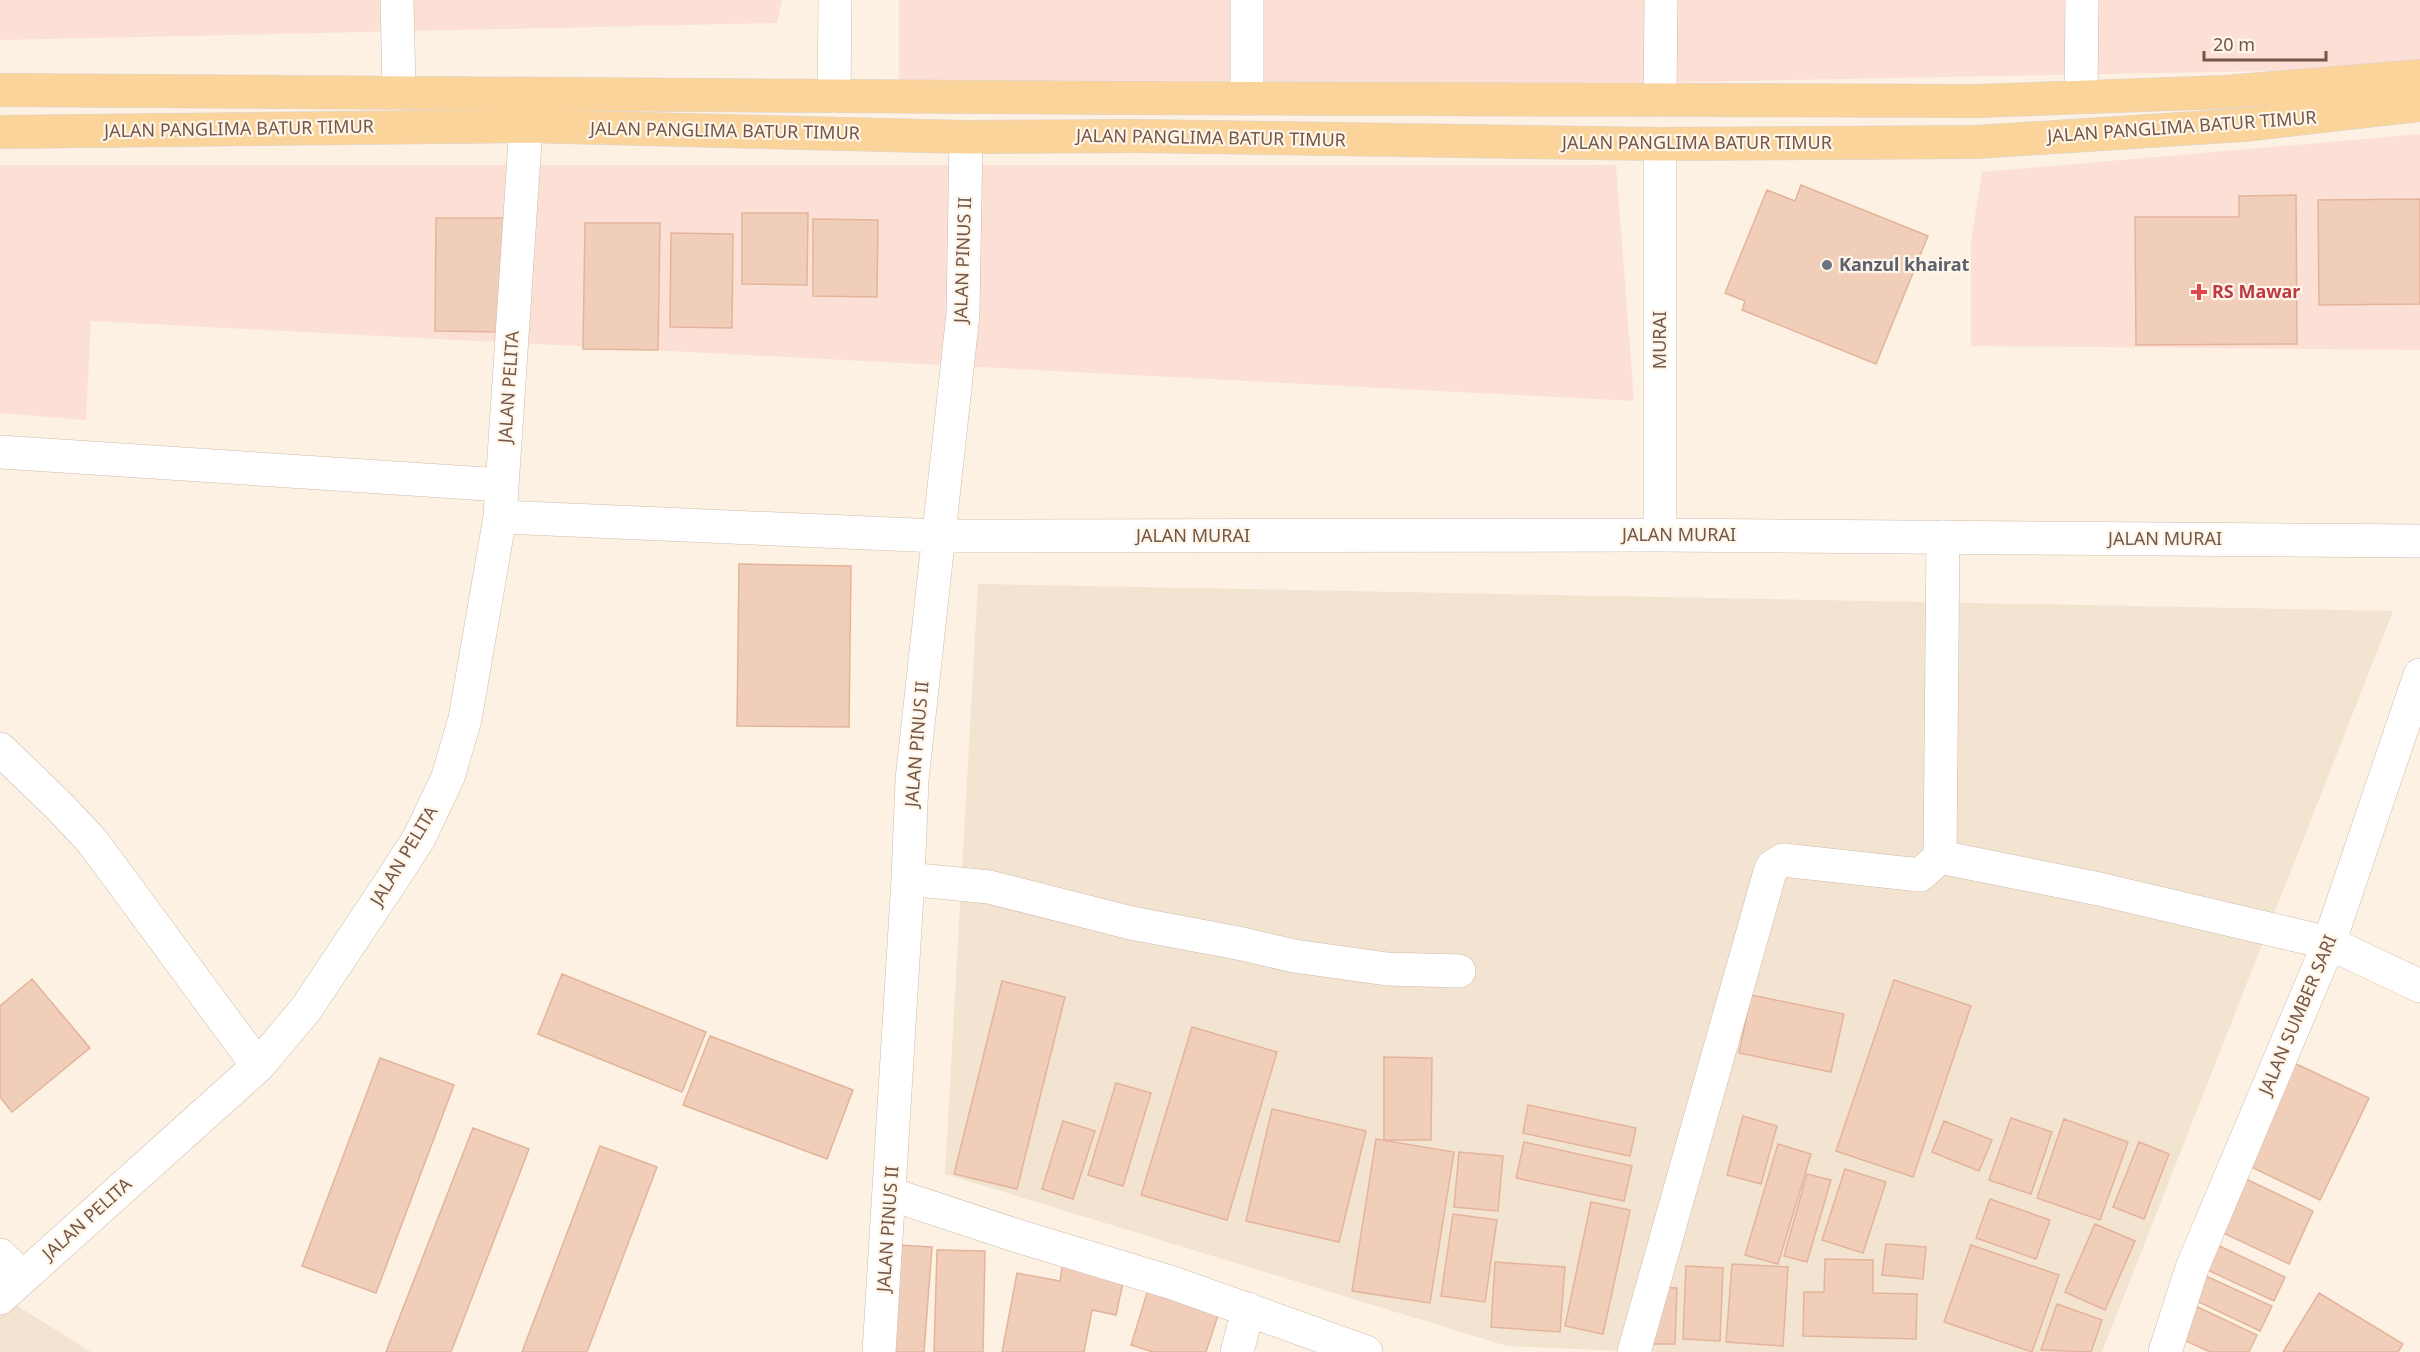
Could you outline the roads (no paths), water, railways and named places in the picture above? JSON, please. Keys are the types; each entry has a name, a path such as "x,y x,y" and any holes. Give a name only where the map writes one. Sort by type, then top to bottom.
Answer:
{"main road":[{"name":"JALAN PANGLIMA BATUR TIMUR","path":"0,90 1247,99 1977,101 2225,92 2420,76"},
{"path":"1378,140 1379,99"},
{"name":"JALAN PANGLIMA BATUR TIMUR","path":"0,132 526,126 966,137 1135,136 1660,144 1976,142 2243,125 2420,105"}],"street":[{"path":"397,0 399,93"},
{"path":"834,96 835,0"},
{"path":"1247,0 1247,99"},
{"path":"1660,100 1661,0"},
{"path":"2081,97 2082,0"},
{"name":"JALAN PELITA","path":"7,1277 258,1066 306,1010 397,872 419,838 448,777 465,719 500,517 526,126"},
{"name":"JALAN PINUS II","path":"879,1352 890,1194 912,780 963,314 966,137"},
{"name":"MURAI","path":"1660,144 1660,535"},
{"path":"0,452 502,484"},
{"name":"JALAN MURAI","path":"500,517 938,536 1660,535 2420,541"},
{"path":"1634,1352 1772,867 1783,860 1920,875 1940,857 1943,537"},
{"name":"JALAN SUMBER SARI","path":"2165,1352 2192,1268 2329,943 2420,675"},
{"path":"0,749 52,799 92,842 258,1066"},
{"path":"1940,857 2099,889 2329,943 2420,986"},
{"path":"908,879 989,887 1120,921 1294,956 1387,969 1459,971"},
{"path":"890,1194 1173,1283 1366,1352"},
{"path":"1237,1352 1248,1309"}],"place":[{"name":"Kanzul khairat","path":"1827,265"},
{"name":"RS Mawar","path":"2199,292"}]}
